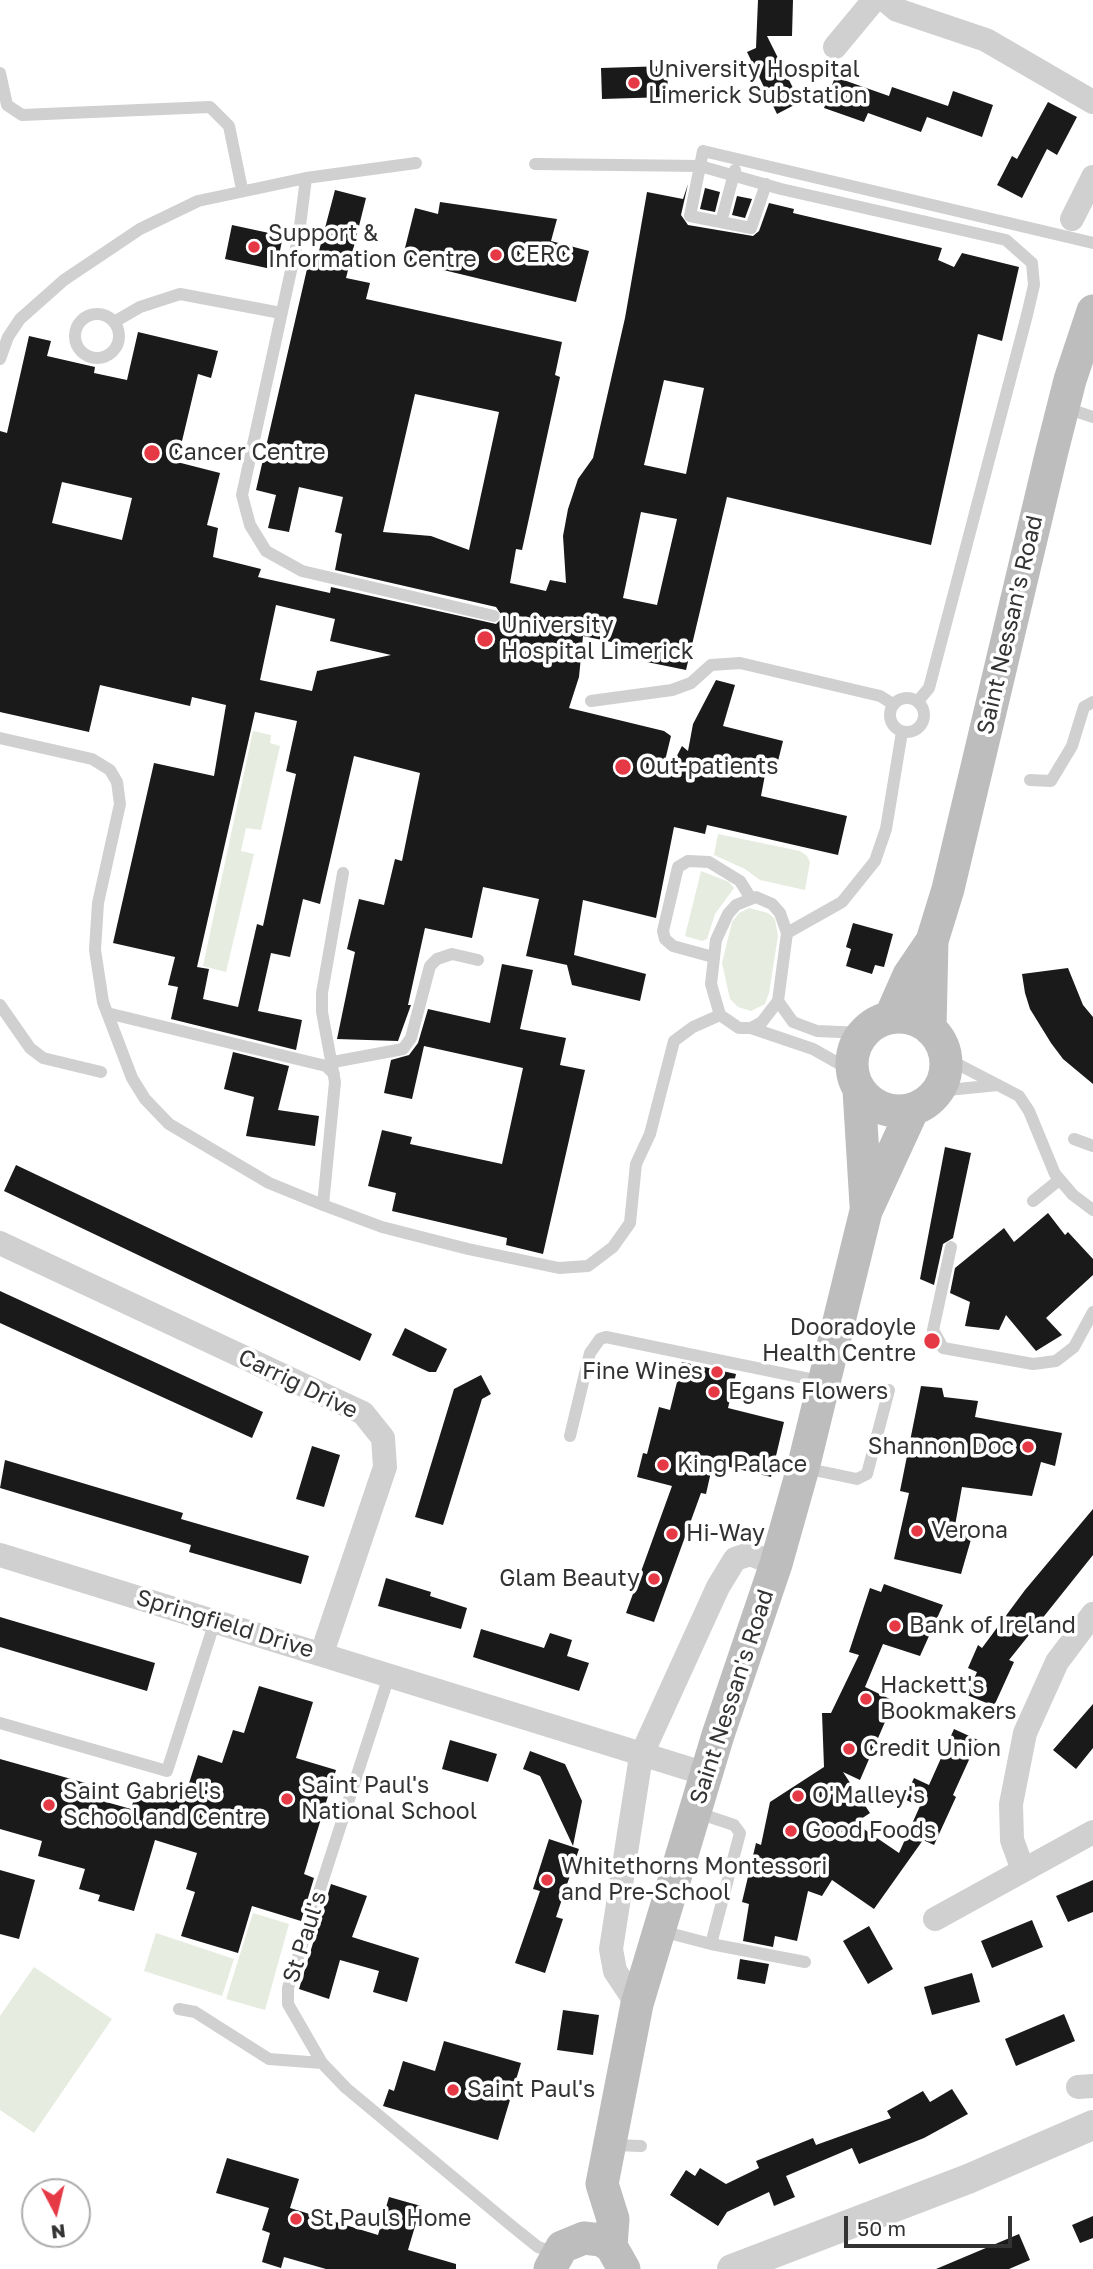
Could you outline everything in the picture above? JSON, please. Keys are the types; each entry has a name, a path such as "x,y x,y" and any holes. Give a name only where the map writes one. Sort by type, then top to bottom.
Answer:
{"main road":[{"name":"Saint Nessan's Road","path":"930,1029 932,941 948,889 962,818 1078,412 1093,311"},
{"name":"Saint Nessan's Road","path":"877,1026 932,941"},
{"path":"911,1019 930,1029 940,1041 946,1058 945,1075 925,1100 885,1110 871,1103 855,1081 854,1048 877,1026 911,1019"},
{"name":"Saint Nessan's Road","path":"855,1081 866,1211"},
{"name":"Saint Nessan's Road","path":"560,2254 587,2202 625,2146 637,2004 657,1930 776,1564 803,1468 866,1211 925,1100"},
{"path":"601,2184 613,2219 618,2258"},
{"path":"560,2254 593,2238 618,2258"}],"street":[{"path":"835,47 874,0"},
{"path":"885,0 897,10 986,40 1093,102"},
{"path":"1072,219 1093,177"},
{"name":"Carrig Drive","path":"0,1243 363,1413 383,1438 386,1467 322,1653"},
{"path":"637,2004 615,1971 611,1949 641,1756 718,1587 735,1559 750,1554 776,1564"},
{"name":"Springfield Drive","path":"0,1555 706,1774"},
{"path":"1023,1870 1012,1840 1011,1804 1025,1733 1056,1662 1093,1614"},
{"path":"935,1919 1093,1832"},
{"path":"732,2269 968,2179 1093,2125"}],"lane":[{"path":"0,73 7,105 22,115 210,107 229,126 242,189"},
{"path":"766,184 751,228 690,216 703,151 1093,243"},
{"path":"721,222 738,159"},
{"path":"0,359 8,337 20,319 64,280 140,229 198,201 242,189 416,163"},
{"path":"534,164 700,166 1006,240 1032,263 1034,285 929,688 924,698 918,701 908,698 893,704"},
{"path":"306,178 304,211 242,495 245,511 257,539 266,551 302,571 494,615"},
{"path":"114,321 140,307 180,294 281,313"},
{"path":"591,701 673,690 691,682 711,665 740,663 880,696 893,704"},
{"path":"893,704 890,721 902,732 914,732 923,723 924,712 918,701"},
{"path":"1030,780 1051,781 1072,747 1084,706 1093,702"},
{"path":"787,933 842,902 869,870 884,840 902,732"},
{"path":"0,738 92,759 110,770 117,782 120,804 98,903 94,950 107,1013 132,1078 156,1112 169,1124 269,1183 323,1205 394,1230 533,1263 574,1268 588,1266 601,1258 624,1235 634,1198 636,1164 650,1134 674,1041 693,1027 720,1015"},
{"path":"713,957 673,946 665,939 663,931 678,867 688,861 709,862 740,881 750,897 772,904 780,913 787,933 778,1001 762,1022 751,1028"},
{"path":"323,1205 333,1068 322,1012 322,993 343,873"},
{"path":"750,897 728,914 716,940 710,984 720,1015 739,1028 751,1028 813,1049 855,1081"},
{"path":"107,1013 333,1068 403,1049 411,1038 430,966 437,959 452,954 478,960"},
{"path":"778,1001 793,1022 817,1031 877,1026"},
{"path":"0,1005 30,1048 43,1058 101,1072"},
{"path":"946,1058 998,1085 1026,1104 1059,1180 1093,1210"},
{"path":"925,1100 998,1085"},
{"path":"1074,1139 1093,1146"},
{"path":"1033,1201 1059,1180"},
{"path":"951,1247 933,1330 943,1348 1033,1364 1056,1361 1074,1347 1093,1312"},
{"path":"570,1436 590,1353 600,1339 606,1337 824,1382"},
{"path":"803,1468 857,1479 867,1474 889,1390"},
{"path":"0,1724 167,1771 215,1621"},
{"name":"St Paul's","path":"389,1676 288,1988 292,2014 322,2063 346,2088 513,2227 538,2246 560,2254"},
{"path":"695,1812 734,1825 740,1833 711,1944"},
{"path":"657,1930 711,1944 805,1962"},
{"path":"179,2009 195,2012 269,2059 322,2063"}],"shaded area":[{"path":"253,731 271,735 270,743 280,746 261,830 246,828 241,851 254,854 226,972 203,966"},
{"path":"718,834 800,851 810,862 805,890 760,880 745,869 714,855"},
{"path":"701,871 729,882 734,888 715,914 707,939 702,941 685,936"},
{"path":"749,908 768,913 775,919 778,936 769,993 765,1004 751,1011 738,1007 730,999 722,963 732,922 739,913"},
{"path":"253,1913 289,1924 265,2010 226,1999"},
{"path":"156,1933 234,1959 222,1996 144,1971"},
{"path":"34,1967 112,2019 34,2133 0,2110 0,2016"}],"building":[{"path":"758,0 793,0 792,36 767,36 800,102 777,114 747,52 756,48"},
{"name":"University Hospital Limerick Substation","path":"667,66 668,97 602,99 601,68"},
{"path":"835,77 889,96 892,87 948,106 953,91 993,105 982,137 927,117 921,132 868,113 864,122 824,108"},
{"path":"1048,102 1077,117 1057,155 1047,149 1022,198 997,185 1012,156 1017,159"},
{"path":"688,184 681,215 688,225 753,236 759,231 769,203 794,209 793,213 942,248 938,260 954,267 962,253 1019,267 1002,341 978,334 931,545 727,497 686,670 642,661 644,649 583,636 579,677 569,708 664,731 671,736 662,773 667,775 682,746 688,751 693,724 716,680 735,685 723,726 783,741 778,761 768,759 761,796 847,816 838,855 707,825 705,834 674,827 656,918 583,900 574,955 646,974 640,1001 572,985 567,965 526,956 539,899 483,887 472,938 425,928 408,1005 411,1005 398,1041 337,1039 355,952 347,949 359,899 384,905 395,859 402,861 420,773 354,756 320,904 303,899 290,957 271,953 258,1011 302,1020 296,1050 171,1019 178,987 168,985 175,957 113,943 154,763 214,776 226,705 192,697 190,706 100,685 89,732 0,712 0,431 7,433 29,336 51,341 47,356 95,367 94,373 127,380 138,332 218,351 211,378 198,374 177,462 220,473 207,525 218,528 213,557 261,569 258,577 330,593 331,587 496,624 503,617 496,607 335,570 342,534 335,532 343,497 299,487 289,532 268,528 276,495 256,490 307,269 314,270 335,190 366,198 346,278 370,283 366,299 562,342 555,375 560,377 522,550 516,549 510,583 546,591 550,580 566,583 563,536 568,509 578,479 593,458 625,318 647,192 683,199","holes":["664,380 704,388 686,474 644,465","415,394 499,412 469,550 431,536 383,532","62,482 132,498 122,540 52,523","641,512 677,519 657,605 623,598","276,605 335,619 330,641 391,655 317,671 312,691 260,680","255,712 297,721 286,771 296,774 263,926 257,924 238,1007 203,999 209,969 197,967"]},
{"path":"705,188 720,192 715,212 700,209"},
{"path":"737,196 752,199 745,218 732,215"},
{"name":"CERC","path":"440,202 557,219 551,241 589,251 576,302 402,260 415,208 438,214"},
{"name":"Support & Information Centre","path":"232,225 283,236 276,270 225,259"},
{"path":"853,923 893,934 884,967 875,965 872,974 846,966 851,949 846,947"},
{"path":"502,964 533,970 520,1029 566,1038 560,1065 585,1070 543,1254 506,1245 507,1238 392,1211 396,1193 368,1186 382,1130 412,1137 410,1144 502,1164 523,1068 424,1046 412,1099 384,1093 391,1060 409,1055 418,1043 428,1009 490,1023"},
{"path":"1068,968 1083,1005 1093,1017 1093,1084 1063,1059 1051,1043 1030,1009 1025,993 1022,974"},
{"path":"233,1052 289,1066 278,1110 319,1116 315,1146 246,1136 254,1097 224,1089"},
{"path":"945,1147 971,1153 953,1238 943,1244 934,1285 920,1279"},
{"path":"16,1165 372,1334 360,1361 4,1191"},
{"path":"1048,1213 1065,1235 1068,1232 1093,1259 1093,1275 1046,1318 1062,1335 1036,1351 1006,1315 999,1330 965,1326 970,1302 950,1293 955,1268 1004,1228 1014,1242"},
{"path":"0,1291 263,1412 252,1438 0,1323"},
{"path":"405,1328 447,1349 436,1372 429,1372 392,1355"},
{"path":"682,1362 736,1374 728,1408 784,1422 771,1477 713,1463 706,1494 701,1493 654,1622 626,1613 672,1486 637,1477 643,1453 647,1454 659,1407 670,1410"},
{"path":"481,1375 491,1394 482,1399 443,1525 415,1517 454,1389"},
{"path":"921,1386 942,1388 944,1397 978,1401 975,1417 1062,1433 1055,1466 1041,1462 1032,1496 962,1487 954,1531 972,1536 961,1574 894,1559 909,1493 900,1491"},
{"path":"312,1446 340,1455 324,1507 296,1499"},
{"path":"5,1460 183,1513 181,1519 309,1556 301,1584 189,1552 191,1545 0,1488"},
{"path":"1093,1509 1093,1555 1009,1660 1014,1662 994,1706 967,1695 977,1672 968,1668 978,1645 982,1648 1025,1590"},
{"path":"386,1578 431,1592 430,1596 467,1608 461,1629 378,1606"},
{"path":"884,1584 943,1605 920,1656 883,1644 865,1687 894,1701 860,1780 843,1772 870,1813 855,1823 899,1853 920,1806 904,1799 914,1778 929,1785 954,1729 978,1740 953,1795 956,1797 934,1845 923,1840 874,1909 832,1880 822,1896 808,1891 797,1941 775,1936 773,1947 743,1941 749,1904 742,1902 756,1843 761,1845 770,1802 824,1767 822,1713 831,1713 859,1655 849,1652 870,1588 881,1592"},
{"path":"0,1617 155,1663 147,1691 0,1647"},
{"path":"481,1629 544,1648 550,1633 572,1640 567,1656 589,1663 579,1691 473,1657"},
{"name":"Saint Paul's National School","path":"259,1686 313,1702 296,1758 336,1770 304,1874 314,1878 301,1921 252,1906 238,1953 181,1936 195,1892 186,1889 197,1853 155,1840 134,1911 98,1901 100,1895 79,1889 85,1869 38,1856 42,1841 0,1829 0,1759 96,1786 92,1798 131,1809 137,1789 183,1802 198,1755 222,1763 233,1730 244,1733"},
{"path":"1093,1704 1093,1748 1076,1769 1053,1750"},
{"path":"450,1740 497,1754 488,1782 442,1769"},
{"path":"530,1751 565,1764 582,1801 573,1846 540,1776 523,1769"},
{"path":"549,1839 579,1849 556,1917 563,1919 545,1973 515,1963 540,1891 533,1889"},
{"path":"0,1870 35,1880 19,1939 0,1934"},
{"path":"1093,1880 1093,1912 1068,1922 1056,1896"},
{"path":"331,1884 367,1896 352,1937 419,1958 407,2002 373,1992 379,1971 340,1960 329,1999 299,1989"},
{"path":"1032,1920 1043,1947 992,1968 981,1941"},
{"path":"869,1926 893,1969 868,1984 843,1941"},
{"path":"740,1959 769,1964 765,1984 737,1979"},
{"path":"972,1973 980,2002 932,2015 924,1987"},
{"path":"563,2010 599,2015 593,2055 557,2050"},
{"path":"1064,2014 1075,2041 1016,2066 1005,2039"},
{"name":"Saint Paul's","path":"444,2041 521,2063 498,2140 383,2106 389,2089 394,2091 403,2061 435,2071"},
{"path":"952,2089 968,2114 924,2138 859,2164 852,2148 786,2176 795,2197 774,2206 769,2192 727,2212 718,2226 670,2195 686,2170 695,2176 700,2168 726,2184 759,2168 756,2161 813,2138 816,2145 891,2118 887,2111 923,2091 930,2102"},
{"name":"St Pauls Home","path":"227,2158 299,2179 290,2208 378,2235 389,2197 421,2206 408,2250 456,2264 456,2269 326,2269 284,2257 281,2268 262,2262 270,2233 262,2230 269,2208 216,2193"},
{"path":"1093,2216 1093,2238 1080,2243 1072,2225"},
{"path":"1019,2234 1030,2260 1009,2269 936,2269"}],"place":[{"name":"University Hospital Limerick Substation","path":"634,83"},
{"name":"Support & Information Centre","path":"254,247"},
{"name":"CERC","path":"496,255"},
{"name":"Cancer Centre","path":"152,453"},
{"name":"University Hospital Limerick","path":"485,639"},
{"name":"Out-patients","path":"623,767"},
{"name":"Dooradoyle Health Centre","path":"932,1341"},
{"name":"Fine Wines","path":"717,1372"},
{"name":"Egans Flowers","path":"714,1392"},
{"name":"Shannon Doc","path":"1028,1447"},
{"name":"King Palace","path":"663,1465"},
{"name":"Verona","path":"917,1531"},
{"name":"Hi-Way","path":"672,1534"},
{"name":"Glam Beauty","path":"654,1579"},
{"name":"Bank of Ireland","path":"895,1626"},
{"name":"Hackett's Bookmakers","path":"866,1699"},
{"name":"Credit Union","path":"849,1749"},
{"name":"O'Malley's","path":"798,1796"},
{"name":"Saint Paul's National School","path":"287,1799"},
{"name":"Saint Gabriel's School and Centre","path":"49,1805"},
{"name":"Good Foods","path":"791,1831"},
{"name":"Whitethorns Montessori and Pre-School","path":"547,1880"},
{"name":"Saint Paul's","path":"453,2090"},
{"name":"St Pauls Home","path":"296,2219"}]}
